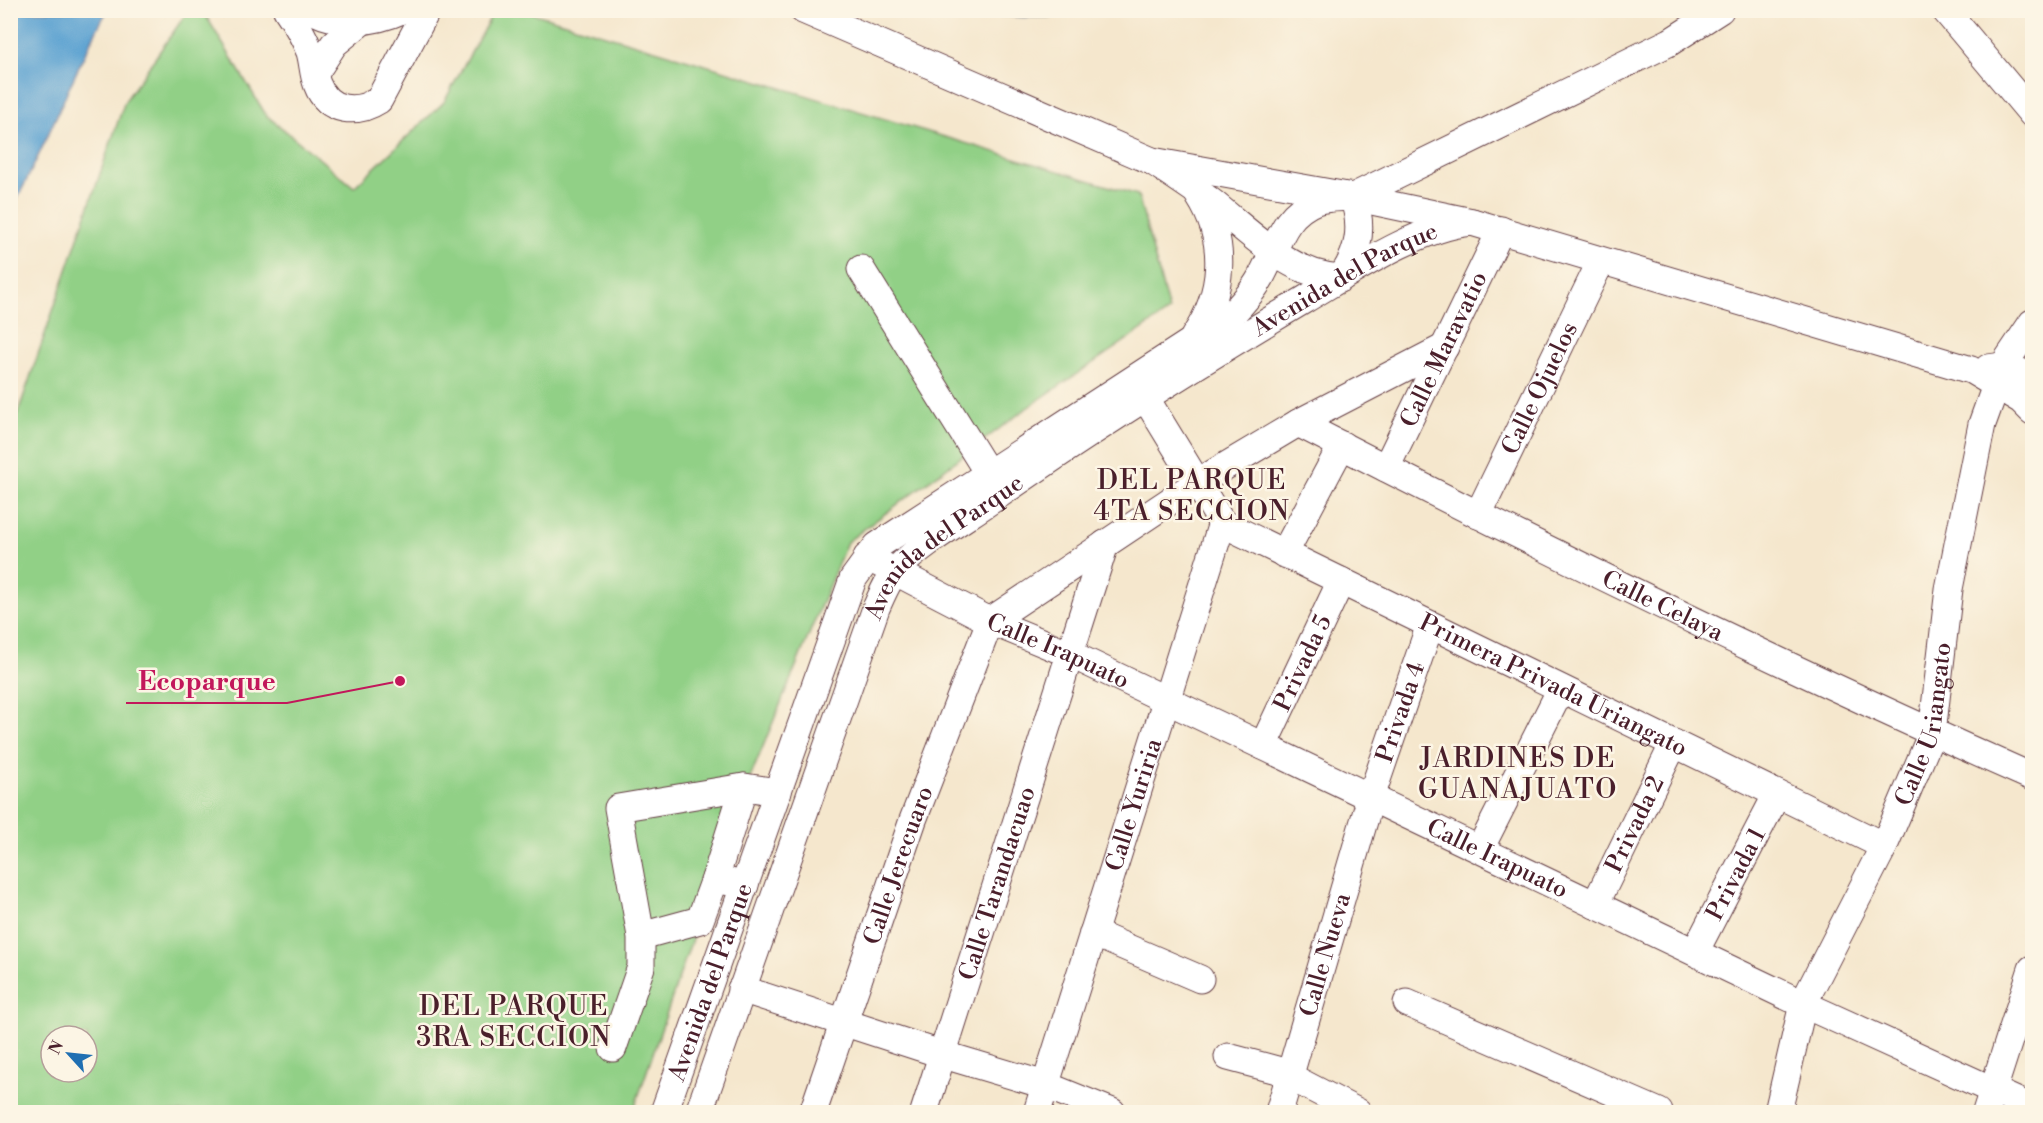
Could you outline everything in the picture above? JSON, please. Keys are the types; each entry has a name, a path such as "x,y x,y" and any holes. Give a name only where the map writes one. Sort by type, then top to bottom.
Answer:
{"street":[{"path":"410,39 396,13 361,22 298,14 316,84 324,97 336,106 351,110 366,108 379,100 388,87 410,39 427,10"},
{"path":"803,10 1152,161 1193,188 1274,251 1305,271 1341,278 1354,257 1360,233 1353,197"},
{"path":"1353,197 1670,42 1720,10"},
{"path":"1945,10 2032,114"},
{"path":"315,73 334,44 361,22"},
{"path":"1152,161 1353,197 1472,222 1971,370 1999,376 2032,376"},
{"path":"1192,341 1212,305 1220,264 1213,224 1193,188"},
{"name":"Avenida del Parque","path":"664,1113 853,579 867,556 888,537 1229,317 1262,275 1274,251 1279,234 1289,220 1302,208 1318,200 1353,197"},
{"name":"Avenida del Parque","path":"699,1113 876,608 896,570 916,553 1029,474 1145,397 1341,278 1428,232 1450,225 1472,222"},
{"name":"Calle Maravatio","path":"1386,468 1501,230"},
{"name":"Calle Ojuelos","path":"1478,515 1601,261"},
{"path":"861,269 988,473"},
{"name":"Calle Uriangato","path":"1778,1113 1803,1004 1884,846 1932,733 1949,590 1982,424 1999,376 2032,323"},
{"path":"990,621 1197,483 1298,423 1445,347"},
{"path":"1999,376 2032,411"},
{"path":"1145,397 1222,524"},
{"name":"Calle Celaya","path":"1298,423 1478,515 1932,733 2032,777"},
{"path":"1284,554 1342,446"},
{"name":"Primera Privada Uriangato","path":"1222,524 1884,846"},
{"name":"Calle Yuriria","path":"1036,1113 1222,524"},
{"name":"Calle Tarandacuao","path":"924,1113 1105,544"},
{"name":"Calle Irapuato","path":"867,556 990,621 1070,654 1803,1004 1990,1101 2032,1108"},
{"name":"Privada 5","path":"1263,746 1341,581"},
{"name":"Calle Jerecuaro","path":"813,1113 842,1022 913,820 990,621"},
{"name":"Privada 4","path":"1371,797 1430,625"},
{"path":"1480,849 1561,688"},
{"name":"Privada 2","path":"1595,905 1674,743"},
{"path":"613,1048 642,967 641,936 618,808 744,787 778,792"},
{"path":"641,936 700,920 716,879 744,787"},
{"name":"Privada 1","path":"1695,952 1777,794"},
{"name":"Calle Nueva","path":"1279,1113 1371,797"},
{"path":"716,879 744,885"},
{"path":"1093,933 1200,979"},
{"path":"1990,1101 2032,969"},
{"path":"741,989 941,1054 1045,1084 1113,1113"},
{"path":"1407,1003 1659,1113"},
{"path":"1228,1057 1261,1064 1290,1076 1358,1113"}],"green space":[{"path":"522,10 1138,195 1169,311 1027,408 847,542 732,822 633,1112 11,1112 11,433 125,101 188,11 203,11 266,115 354,187 444,102 494,11"}],"water":[{"path":"16,11 107,11 11,210 10,21"},
{"path":"971,11 1099,11 1067,16 1035,17 1003,16"}],"place":[{"name":"Ecoparque","path":"400,681"}],"district":[{"name":"DEL PARQUE 4TA SECCION","path":"1192,496"},
{"name":"JARDINES DE GUANAJUATO","path":"1518,774"},
{"name":"DEL PARQUE 3RA SECCION","path":"514,1022"}]}
